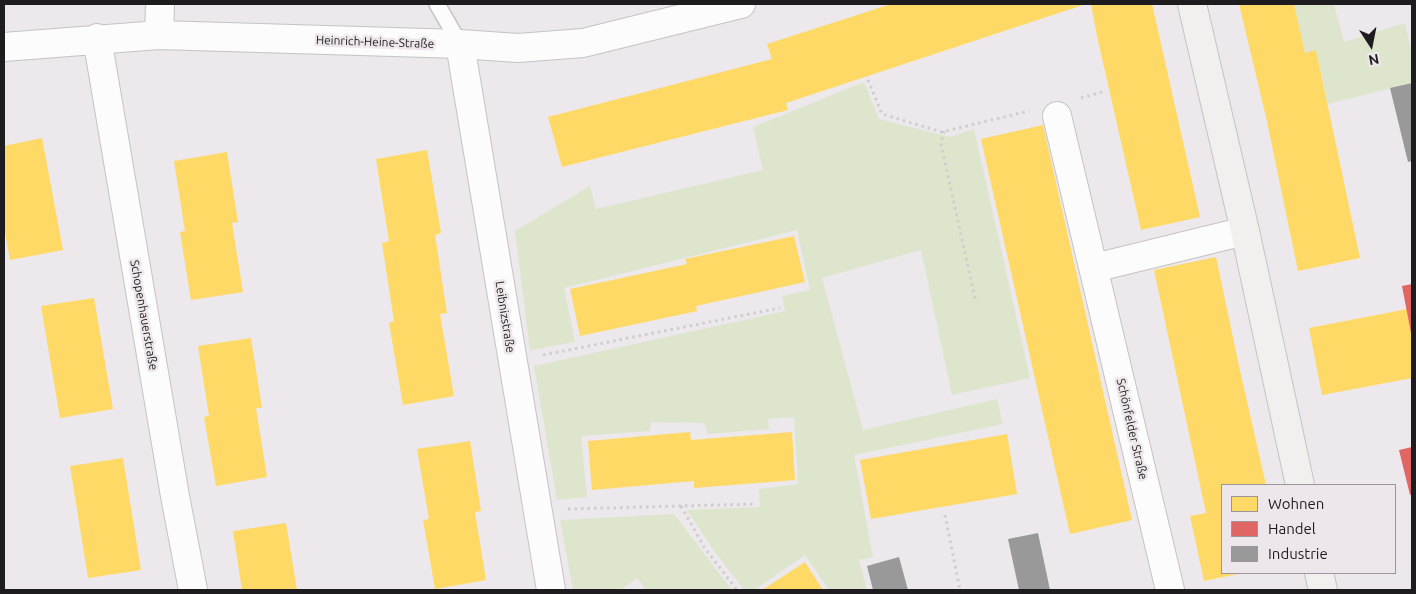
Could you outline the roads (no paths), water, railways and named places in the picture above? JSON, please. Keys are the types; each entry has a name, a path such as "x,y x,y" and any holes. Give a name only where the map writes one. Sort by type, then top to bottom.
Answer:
{"main road":[{"path":"1192,4 1245,231 1300,484"}],"street":[{"path":"159,35 160,4"},
{"name":"Heinrich-Heine-Straße","path":"4,47 97,38 159,35 460,44 518,48 583,43 741,4"},
{"name":"Schopenhauerstraße","path":"97,38 173,486 193,590"},
{"name":"Leibnizstraße","path":"460,44 551,590"},
{"name":"Schönfelder Straße","path":"1056,109 1170,590"},
{"path":"1094,268 1245,231"}],"lane":[{"path":"437,4 460,44"}]}
